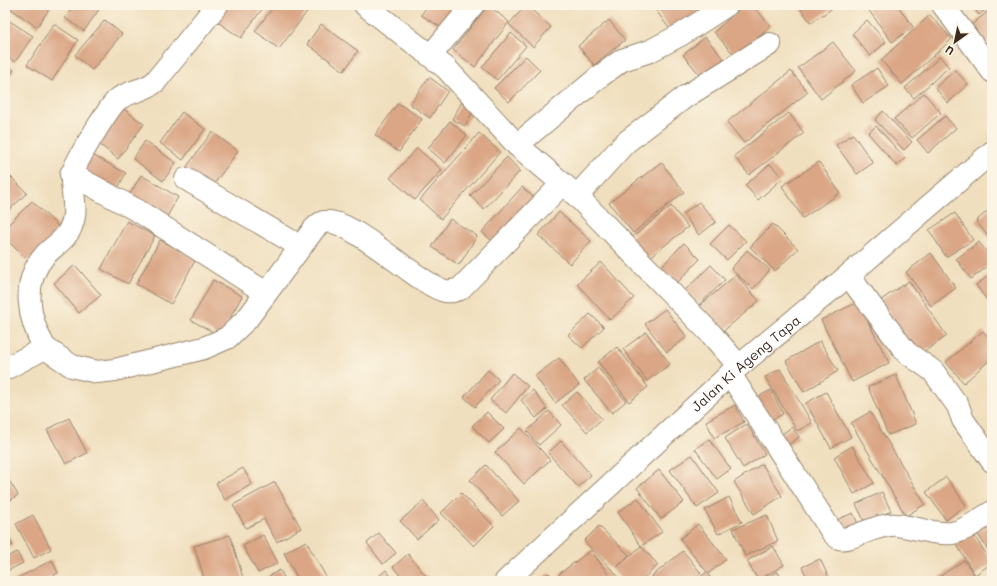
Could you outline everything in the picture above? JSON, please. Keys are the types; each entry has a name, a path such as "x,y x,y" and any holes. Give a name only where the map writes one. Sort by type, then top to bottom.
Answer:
{"street":[{"path":"217,5 155,82 149,87 117,100 91,138 72,174 74,200 73,223 67,235 44,256 31,276 29,301 35,332 45,348 72,366 97,372 115,370 204,348 227,338 247,319 314,229 321,223 335,224 357,234 429,283 444,291 453,292 460,289 570,190 625,143 685,97 770,44"},
{"path":"365,5 446,68 517,145 570,190 712,335 733,365 832,532 838,538 846,539 886,525 897,524 918,530 952,533 969,526 992,512"},
{"path":"431,55 473,5"},
{"path":"517,145 599,77 622,60 650,51 682,34 727,5"},
{"path":"943,5 992,71"},
{"name":"Jalan Ki Ageng Tapa","path":"506,581 733,365 850,274 992,152"},
{"path":"72,174 140,212 266,294"},
{"path":"186,179 301,247"},
{"path":"850,274 857,287 906,352 933,371 958,406 963,420 992,461"},
{"path":"5,369 45,348"}],"building":[{"path":"14,5 52,5 37,27 11,9"},
{"path":"74,5 96,5 100,8 84,31 65,18"},
{"path":"222,5 265,5 241,38 212,18"},
{"path":"275,5 312,5 279,49 255,31"},
{"path":"428,5 460,5 444,29 421,15"},
{"path":"488,5 509,22 475,67 453,50"},
{"path":"526,5 551,27 533,47 509,24"},
{"path":"652,5 694,5 699,12 671,31"},
{"path":"744,5 752,5 771,26 736,57 714,32"},
{"path":"798,5 837,5 811,23"},
{"path":"865,5 897,5 913,27 892,42"},
{"path":"971,5 992,5 979,15"},
{"path":"992,8 992,39 985,45 970,26"},
{"path":"930,15 952,39 902,84 881,60"},
{"path":"5,18 33,36 15,62 5,55"},
{"path":"105,20 122,34 92,70 75,55"},
{"path":"609,20 625,40 594,65 578,46"},
{"path":"867,20 886,42 870,56 852,34"},
{"path":"54,24 78,40 52,81 27,65"},
{"path":"321,24 358,51 344,71 307,44"},
{"path":"511,33 526,46 497,80 482,67"},
{"path":"705,37 728,64 706,82 683,55"},
{"path":"833,42 856,71 821,99 798,68"},
{"path":"526,56 540,70 509,102 494,88"},
{"path":"940,57 949,67 914,98 905,88"},
{"path":"5,64 14,70 5,84"},
{"path":"877,68 889,86 863,103 851,85"},
{"path":"955,70 968,84 948,103 935,88"},
{"path":"791,71 808,92 744,143 727,122"},
{"path":"429,77 448,91 430,118 410,104"},
{"path":"924,93 941,113 912,138 894,119"},
{"path":"462,102 474,109 465,126 452,119"},
{"path":"398,103 422,119 399,152 375,135"},
{"path":"118,105 144,124 118,159 93,139"},
{"path":"883,111 912,142 904,150 875,120"},
{"path":"182,112 205,129 183,160 160,143"},
{"path":"789,113 804,133 749,175 734,156"},
{"path":"945,116 956,128 928,153 917,140"},
{"path":"450,121 467,135 445,163 428,148"},
{"path":"876,126 905,158 897,166 868,133"},
{"path":"212,132 238,151 209,191 183,172"},
{"path":"479,133 500,152 441,219 420,200"},
{"path":"853,134 873,163 857,174 836,145"},
{"path":"145,141 176,163 163,181 133,159"},
{"path":"417,148 442,170 415,200 390,178"},
{"path":"85,151 126,173 114,195 73,173"},
{"path":"507,157 520,171 484,209 470,196"},
{"path":"661,162 684,192 633,233 609,203"},
{"path":"819,162 840,193 803,218 782,186"},
{"path":"770,164 783,178 758,200 745,185"},
{"path":"141,175 178,197 164,222 126,201"},
{"path":"11,177 27,193 5,214 5,183"},
{"path":"522,187 539,202 499,247 482,232"},
{"path":"32,201 60,228 28,261 5,238 5,228"},
{"path":"699,202 716,222 699,235 683,214"},
{"path":"671,206 688,227 644,262 627,241"},
{"path":"992,207 992,241 976,221"},
{"path":"559,212 591,241 570,264 538,235"},
{"path":"955,213 973,240 946,257 929,230"},
{"path":"450,219 477,236 459,265 432,247"},
{"path":"127,221 155,236 128,284 101,269"},
{"path":"773,224 798,249 775,271 750,247"},
{"path":"729,225 746,241 727,260 710,244"},
{"path":"160,240 196,259 171,304 136,284"},
{"path":"979,242 992,259 992,263 971,279 956,259"},
{"path":"684,243 700,259 676,284 660,268"},
{"path":"747,250 770,270 753,289 731,269"},
{"path":"931,253 956,288 931,306 906,272"},
{"path":"601,262 634,298 610,320 577,284"},
{"path":"75,265 101,295 79,313 54,283"},
{"path":"711,265 725,280 698,306 684,291"},
{"path":"992,273 992,307 976,285"},
{"path":"736,275 759,301 721,333 698,307"},
{"path":"213,280 242,296 220,336 191,320"},
{"path":"909,281 947,336 919,355 881,300"},
{"path":"858,302 889,363 852,382 821,320"},
{"path":"665,309 687,337 667,352 645,324"},
{"path":"590,314 604,327 582,348 568,335"},
{"path":"983,331 992,341 992,358 964,383 946,362"},
{"path":"646,332 670,364 647,381 623,349"},
{"path":"820,341 838,371 804,392 786,361"},
{"path":"617,347 648,387 629,402 598,362"},
{"path":"559,358 579,385 555,403 535,376"},
{"path":"598,368 626,401 612,413 584,380"},
{"path":"780,369 812,423 797,431 765,377"},
{"path":"488,370 499,380 475,407 464,397"},
{"path":"512,373 528,386 506,413 490,400"},
{"path":"896,375 916,424 888,435 868,387"},
{"path":"533,390 547,409 536,418 521,400"},
{"path":"771,390 783,414 767,422 754,399"},
{"path":"577,392 602,419 587,432 562,405"},
{"path":"826,392 851,437 831,448 806,403"},
{"path":"735,405 744,422 714,438 706,421"},
{"path":"549,411 561,425 539,445 527,431"},
{"path":"487,412 504,429 489,443 472,426"},
{"path":"870,412 925,504 906,516 851,423"},
{"path":"69,418 87,453 66,464 47,430"},
{"path":"747,424 765,454 743,468 725,438"},
{"path":"792,427 799,437 786,447 778,437"},
{"path":"521,428 550,460 524,484 495,452"},
{"path":"709,439 731,469 717,479 695,449"},
{"path":"561,441 591,475 578,487 548,453"},
{"path":"852,446 874,483 854,494 834,457"},
{"path":"692,455 719,493 697,508 670,470"},
{"path":"762,464 782,496 754,514 734,482"},
{"path":"486,465 519,501 502,516 470,480"},
{"path":"243,468 252,484 225,500 216,483"},
{"path":"659,470 684,502 661,519 637,488"},
{"path":"5,474 18,495 5,504"},
{"path":"946,477 966,505 946,520 926,492"},
{"path":"275,482 301,528 277,542 264,519 246,528 233,505"},
{"path":"882,492 891,511 865,523 856,504"},
{"path":"461,493 494,526 474,546 441,513"},
{"path":"729,497 742,522 718,534 705,510"},
{"path":"638,498 662,532 641,546 618,512"},
{"path":"423,501 439,520 417,539 400,521"},
{"path":"853,513 858,524 840,531 836,520"},
{"path":"33,515 51,549 34,558 16,524"},
{"path":"767,515 778,541 745,556 733,529"},
{"path":"992,523 992,553 991,554 977,533"},
{"path":"698,524 726,559 708,574 713,581 695,581 707,572 680,539"},
{"path":"599,526 629,555 617,567 641,546 658,565 641,581 623,581 584,541"},
{"path":"5,531 13,545 5,549"},
{"path":"972,532 992,563 975,575 955,542"},
{"path":"379,533 396,553 383,564 367,543"},
{"path":"230,535 244,581 205,581 194,546"},
{"path":"263,535 278,563 258,573 243,546"},
{"path":"306,541 326,577 319,581 299,581 284,553"},
{"path":"773,546 784,565 758,580 747,561"},
{"path":"591,550 613,581 564,581 559,574"},
{"path":"683,551 701,573 691,581 656,581 652,576"},
{"path":"17,552 23,563 5,572 5,558"},
{"path":"408,554 430,581 405,581 393,567"},
{"path":"820,559 829,578 824,581 809,581 802,567"},
{"path":"52,560 58,573 43,581 12,581"},
{"path":"964,560 978,581 941,581 939,577"},
{"path":"280,570 286,581 260,581"},
{"path":"386,570 395,581 373,581"},
{"path":"777,571 783,581 763,581"},
{"path":"549,573 555,581 538,581"}]}
